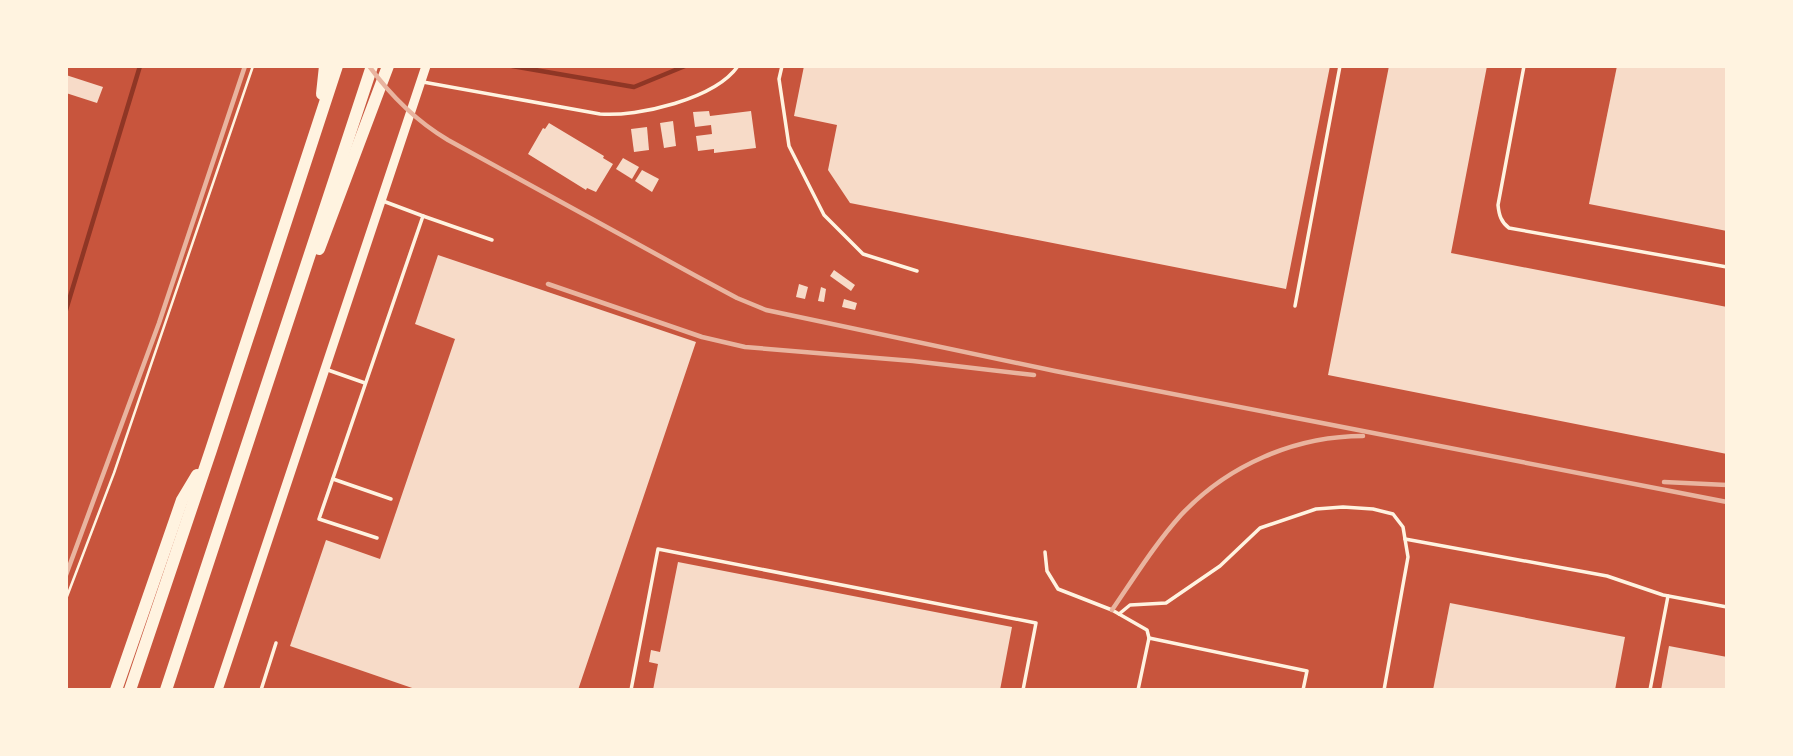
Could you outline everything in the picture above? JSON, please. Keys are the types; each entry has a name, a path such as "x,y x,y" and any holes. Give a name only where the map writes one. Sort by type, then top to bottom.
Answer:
{"highway":[{"path":"318,121 325,66"},
{"path":"130,690 337,66"},
{"path":"166,690 372,66"},
{"path":"285,326 313,265 388,66"},
{"path":"116,690 182,500 211,450"}],"street":[{"path":"218,690 426,66"}],"lane":[{"path":"421,82 614,115 644,112 676,103 722,83 738,66"},
{"path":"782,66 779,79 789,146 824,215 863,254 917,271"},
{"path":"1294,306 1340,66"},
{"path":"1524,66 1499,194 1499,215 1504,224 1509,228 1727,267"},
{"path":"381,201 492,240"},
{"path":"377,538 319,519 423,216"},
{"path":"325,369 365,383"},
{"path":"333,479 391,499"},
{"path":"1119,614 1130,605 1166,603 1220,566 1260,528 1316,509 1373,509 1393,514 1403,527 1408,557 1384,690"},
{"path":"1405,539 1606,576 1668,596 1727,607"},
{"path":"631,690 658,549 1036,623 1023,690"},
{"path":"1045,552 1047,571 1058,589 1119,614 1147,630 1149,638 1138,690"},
{"path":"1650,690 1668,596"},
{"path":"1149,638 1307,671 1303,690"},
{"path":"261,690 276,643"}],"path":[{"path":"66,599 114,473 253,66"}],"building":[{"path":"804,66 1330,66 1286,289 850,203 828,170 837,125 794,116"},
{"path":"1389,66 1487,66 1451,253 1727,307 1727,454 1328,375"},
{"path":"1617,66 1727,68 1727,231 1589,204"},
{"path":"66,75 103,87 97,103 66,93"},
{"path":"709,111 710,116 751,111 756,148 714,153 714,149 698,151 696,136 712,134 711,125 695,127 693,112"},
{"path":"673,121 676,146 664,148 660,123"},
{"path":"549,123 613,164 596,192 587,188 586,190 528,154 543,128"},
{"path":"647,127 649,150 634,152 631,129"},
{"path":"623,158 639,167 632,179 616,169"},
{"path":"642,170 659,179 652,192 635,181"},
{"path":"438,255 696,342 578,690 418,690 290,646 326,540 380,559 455,339 415,324"},
{"path":"834,270 855,285 851,291 830,276"},
{"path":"799,284 808,287 805,299 796,297"},
{"path":"821,287 826,289 824,302 818,301"},
{"path":"844,299 857,303 855,310 842,307"},
{"path":"678,562 1012,627 1000,690 653,690 658,664 649,662 651,650 660,652"},
{"path":"1450,603 1625,637 1615,690 1433,690"},
{"path":"1669,646 1727,657 1727,690 1661,690"}],"waterway":[{"path":"66,310 140,66"},
{"path":"512,66 634,87 685,66"}],"railway":[{"path":"66,575 159,323 245,66"},
{"path":"369,66 405,107 425,125 448,140 737,298 766,310 1055,371 1727,502"},
{"path":"548,284 702,337 745,347 913,361 1034,375"},
{"path":"1112,610 1171,526 1200,497 1220,482 1241,468 1288,448 1312,441 1363,436"},
{"path":"1664,482 1727,485"}]}
